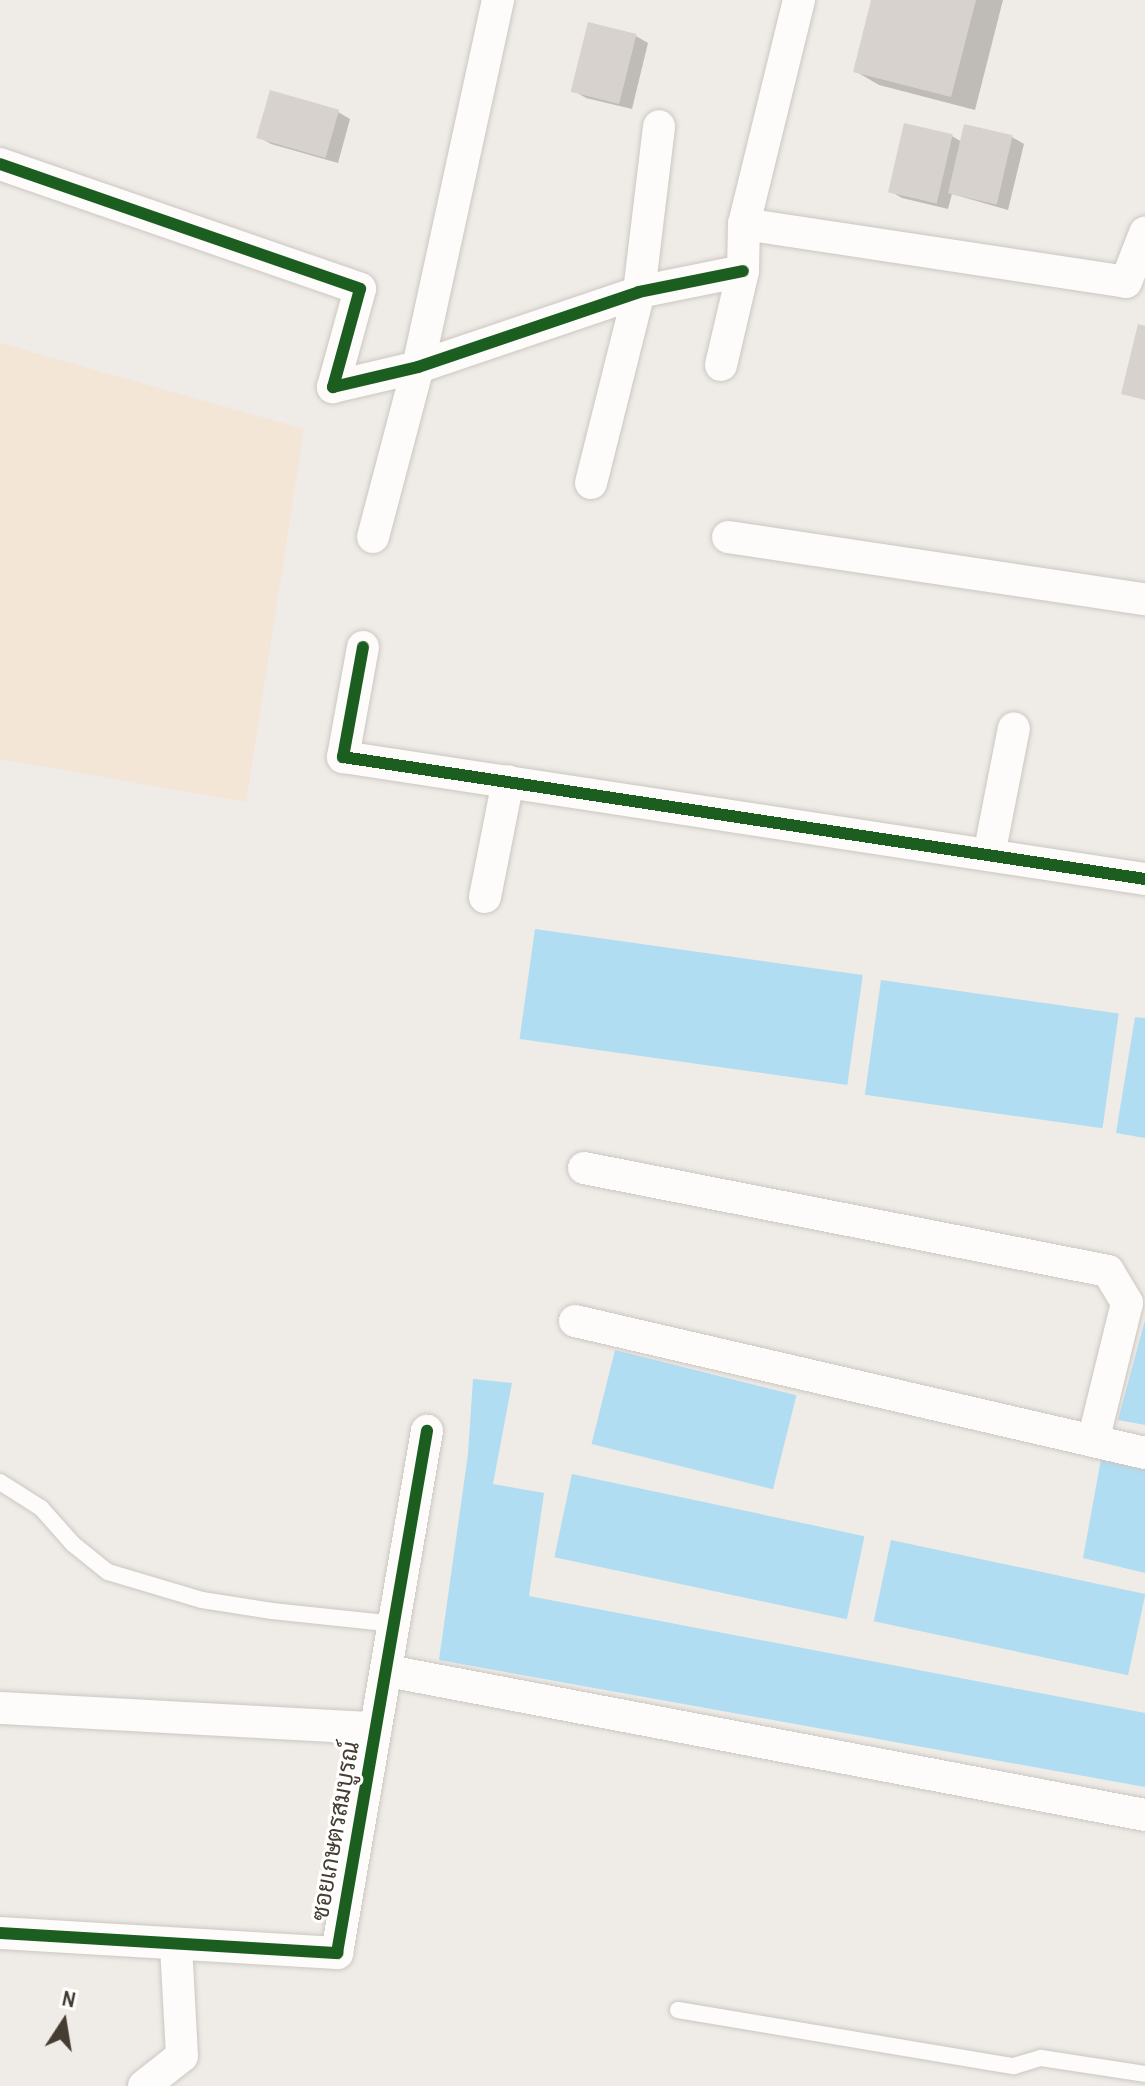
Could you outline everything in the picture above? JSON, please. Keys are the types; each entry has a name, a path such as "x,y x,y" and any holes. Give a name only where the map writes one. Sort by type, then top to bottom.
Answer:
{"street":[{"path":"373,537 418,367 498,0"},
{"path":"721,365 743,271 744,224 799,0"},
{"path":"591,483 639,292 659,126"},
{"path":"0,164 360,289 333,387 418,367 639,292 743,271"},
{"path":"744,224 1126,282 1145,233"},
{"path":"728,537 1145,599"},
{"path":"363,647 343,757 1145,879"},
{"path":"989,855 1014,728"},
{"path":"485,897 508,781"},
{"path":"584,1168 1108,1271 1127,1303 1093,1441"},
{"path":"575,1321 1145,1453"},
{"name":"ซอยเกษตรสมบูรณ์","path":"0,1933 337,1953 427,1431"},
{"path":"388,1671 1145,1815"},
{"path":"0,1708 375,1728"},
{"path":"144,2086 182,2056 176,1944"}],"lane":[{"path":"0,1482 41,1508 73,1544 108,1572 202,1600 395,1624"},
{"path":"678,2010 1014,2066 1041,2058 1145,2074"}],"shaded area":[{"path":"0,343 304,429 246,802 0,759"}],"water":[{"path":"535,929 863,975 847,1085 520,1039"},
{"path":"881,980 1119,1013 1103,1128 865,1095"},
{"path":"1135,1017 1145,1018 1145,1138 1116,1133"},
{"path":"1145,1320 1145,1425 1118,1420"},
{"path":"615,1350 796,1395 773,1489 592,1444"},
{"path":"473,1379 512,1383 493,1484 544,1493 529,1596 1145,1713 1145,1787 439,1660 468,1454"},
{"path":"1102,1454 1145,1464 1145,1573 1083,1558"},
{"path":"572,1474 864,1536 847,1619 554,1557"},
{"path":"891,1540 1145,1594 1128,1675 874,1621"}],"building":[{"path":"871,0 976,0 951,97 853,72"},
{"path":"588,22 637,34 619,104 571,92"},
{"path":"270,90 339,110 325,158 256,138"},
{"path":"904,123 953,134 937,203 888,192"},
{"path":"964,124 1013,135 997,204 948,193"},
{"path":"1138,324 1145,326 1145,400 1121,394"}],"cycle path":[{"path":"0,164 360,289 333,387 418,367 639,292 743,271"},
{"path":"363,647 343,757 1145,879"},
{"path":"0,1933 337,1953 427,1431"}]}
